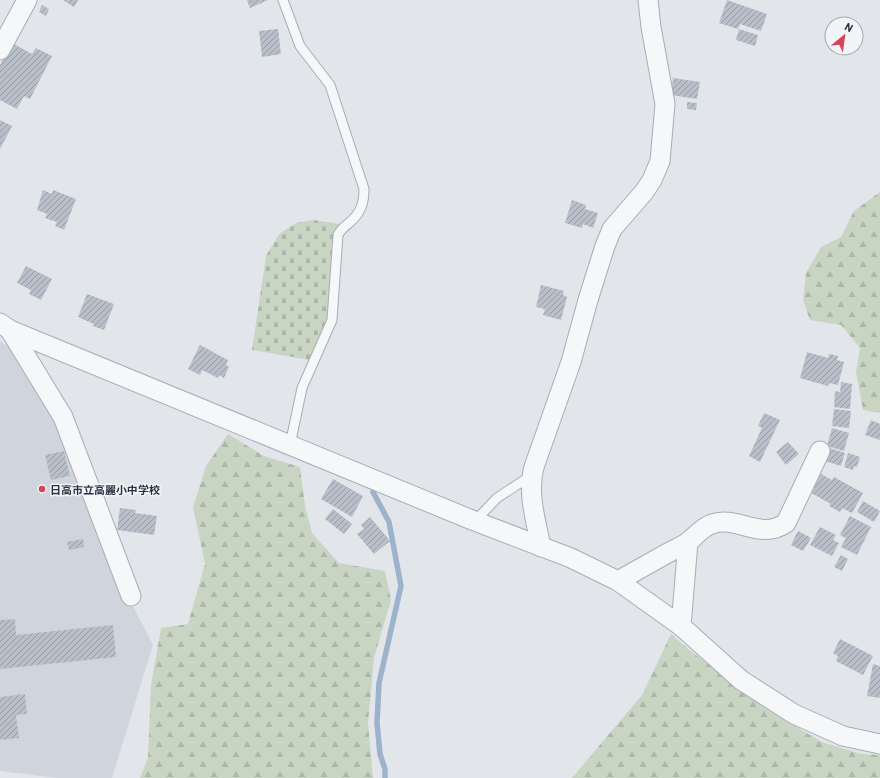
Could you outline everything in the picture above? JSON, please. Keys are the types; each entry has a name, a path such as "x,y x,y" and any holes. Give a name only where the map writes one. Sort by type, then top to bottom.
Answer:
{"street":[{"path":"0,50 27,0"},
{"path":"541,547 532,501 532,475 571,362 605,246 612,229 644,192 652,180 660,161 665,104 651,28 648,0"},
{"path":"5,327 475,521 571,558 618,581 681,626 741,680 794,714 843,736 880,744"},
{"path":"5,327 63,417 131,596"},
{"path":"618,581 688,542 701,530 712,523 730,522 769,530 779,528 786,523 820,451"},
{"path":"681,626 688,542"}],"lane":[{"path":"283,0 300,46 330,85 364,189 364,201 358,214 342,228 338,235 332,320 302,388 290,445"},
{"path":"475,521 497,498 532,475"}],"shaded area":[{"name":"日高市立高麗小中学校","path":"0,341 10,348 53,405 116,573 153,645 112,778 57,778 0,771"}],"green space":[{"path":"880,192 880,413 863,410 856,372 860,348 841,325 810,320 803,300 806,273 821,247 841,237 854,211"},
{"path":"314,220 340,224 334,235 329,321 309,360 252,350 266,256 279,234 296,223"},
{"path":"228,434 264,456 300,467 305,506 312,533 339,563 385,571 391,600 374,658 368,723 373,778 140,778 148,758 151,685 161,628 188,624 205,564 193,507 206,466"},
{"path":"671,634 766,709 822,742 861,754 880,755 880,778 572,778 642,695"}],"building":[{"path":"63,0 78,0 74,7"},
{"path":"247,0 268,0 250,8"},
{"path":"727,0 767,14 761,31 740,24 738,29 719,23"},
{"path":"42,5 49,9 46,16 39,12"},
{"path":"278,29 281,54 262,57 259,31"},
{"path":"739,29 758,35 755,46 736,40"},
{"path":"12,43 32,54 36,48 52,56 30,99 24,96 17,109 0,100 0,65"},
{"path":"673,78 700,82 697,99 671,95"},
{"path":"687,102 697,103 696,110 687,109"},
{"path":"0,120 12,126 0,149"},
{"path":"43,190 52,194 53,190 76,199 64,230 55,226 57,222 45,218 47,214 37,210"},
{"path":"572,200 586,205 585,209 598,213 593,228 583,224 582,228 565,223"},
{"path":"26,266 52,279 41,300 29,294 31,290 17,283"},
{"path":"541,285 564,291 563,295 567,297 561,320 543,315 545,309 536,307"},
{"path":"87,294 114,304 104,330 93,326 94,324 78,317"},
{"path":"200,345 228,360 226,365 229,367 224,378 219,375 218,378 202,370 200,375 188,369"},
{"path":"807,352 828,358 829,354 838,356 837,360 844,362 838,385 829,383 828,386 800,378"},
{"path":"841,382 852,384 850,409 834,407 835,391 840,392"},
{"path":"834,409 851,411 849,428 832,426"},
{"path":"764,413 780,420 760,462 749,456 762,428 758,426"},
{"path":"871,420 880,424 880,440 865,435"},
{"path":"832,428 849,433 844,451 827,446"},
{"path":"788,442 799,454 786,465 776,452"},
{"path":"826,447 845,453 841,466 822,460"},
{"path":"64,451 70,476 51,480 45,455"},
{"path":"848,453 860,457 857,467 854,466 853,470 844,467"},
{"path":"821,474 832,480 834,477 863,493 852,513 842,508 840,512 829,506 831,504 811,493"},
{"path":"333,479 363,496 352,517 321,499"},
{"path":"863,501 880,511 874,522 857,512"},
{"path":"120,508 136,510 135,513 157,516 154,535 117,530"},
{"path":"333,509 352,524 344,534 325,519"},
{"path":"850,516 871,527 857,555 841,547 846,538 840,535"},
{"path":"370,517 390,541 374,554 357,534 364,529 361,525"},
{"path":"820,527 836,535 833,540 839,543 832,556 810,545"},
{"path":"798,531 811,538 803,551 791,545"},
{"path":"83,539 84,547 69,550 67,542"},
{"path":"841,555 848,559 842,571 834,567"},
{"path":"15,619 16,635 113,625 116,657 0,669 0,620"},
{"path":"840,639 873,656 863,675 836,661 838,656 833,653"},
{"path":"873,664 880,666 880,698 867,696"},
{"path":"25,694 27,714 16,715 19,738 0,740 0,697"}],"waterway":[{"path":"373,492 389,522 401,586 379,683 377,723 380,754 385,769 385,778"}],"place":[{"name":"日高市立高麗小中学校","path":"42,489"}]}
